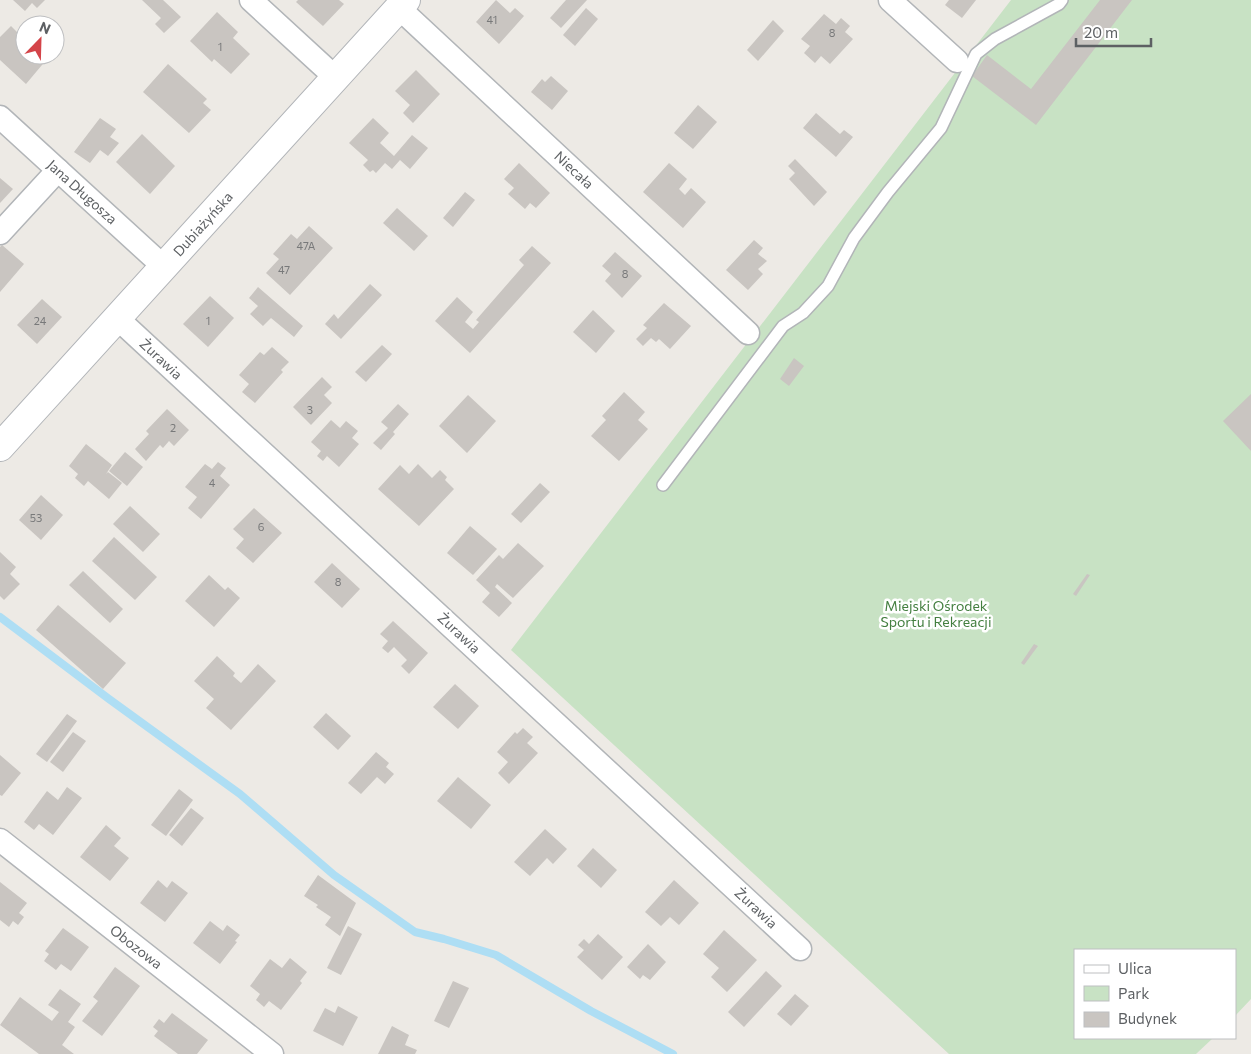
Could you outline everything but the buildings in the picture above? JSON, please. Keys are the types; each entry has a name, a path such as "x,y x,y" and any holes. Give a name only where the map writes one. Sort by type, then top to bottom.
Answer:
{"street":[{"path":"251,0 336,78"},
{"path":"890,0 957,61"},
{"name":"Dubiażyńska","path":"0,448 402,4"},
{"name":"Niecała","path":"402,4 748,333"},
{"name":"Jana Długosza","path":"0,116 164,267"},
{"path":"0,233 58,170"},
{"name":"Żurawia","path":"117,318 800,949"},
{"name":"Obozowa","path":"0,840 272,1054"}],"lane":[{"path":"662,486 783,326 804,313 828,286 854,238 888,192 941,128 976,54 995,38 1059,4 1062,0"}],"green space":[{"name":"Miejski Ośrodek Sportu i Rekreacji","path":"1011,0 1251,0 1251,999 1236,1015 1236,949 1074,949 1074,1039 1212,1039 1196,1054 949,1054 511,650"}],"waterway":[{"path":"0,617 240,794 334,875 415,932 496,955 591,1011 673,1054"}]}
